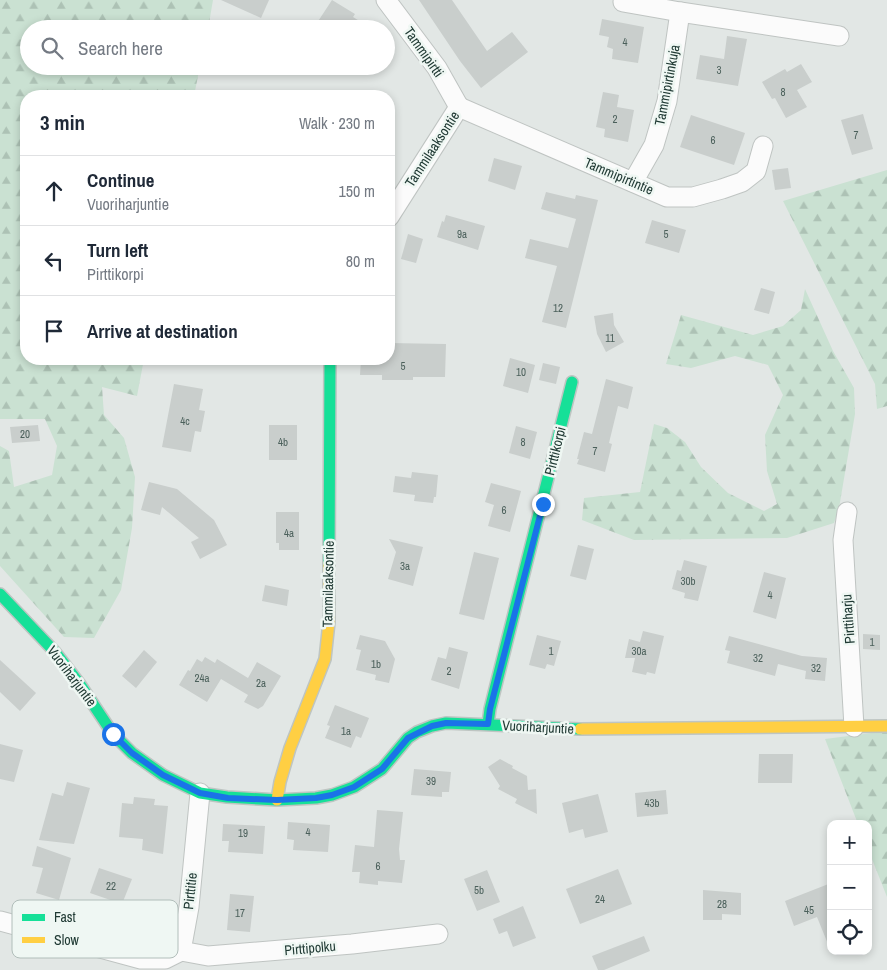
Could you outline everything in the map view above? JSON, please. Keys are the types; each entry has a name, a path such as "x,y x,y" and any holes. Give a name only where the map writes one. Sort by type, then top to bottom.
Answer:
{"street":[{"name":"Tammipirtti","path":"386,0 437,68 459,107"},
{"path":"622,2 839,36"},
{"name":"Tammipirtinkuja","path":"633,182 654,146 667,101 680,12"},
{"name":"Tammipirtintie","path":"459,107 667,197 693,197 742,182 756,171 763,146"},
{"name":"Tammilaaksontie","path":"395,208 459,107"},
{"name":"Tammilaaksontie","path":"277,800 278,783 285,758 324,662 329,622 330,365"},
{"name":"Pirttikorpi","path":"488,724 490,709 572,382"},
{"name":"Pirttiharju","path":"847,512 843,540 854,727"},
{"name":"Vuoriharjuntie","path":"0,594 55,652 79,683 113,734 132,753 163,775 200,793 228,798 277,800 316,798 332,795 354,787 382,769 408,738 432,726 446,723 560,729 887,726"},
{"name":"Pirttitie","path":"181,951 189,907 200,793"},
{"name":"Pirttipolku","path":"181,951 208,956 352,944 438,934"},
{"path":"137,958 165,958"}],"green space":[{"path":"0,0 213,0 210,20 20,20 20,75 198,75 195,90 20,90 20,365 143,365 137,396 102,387 104,415 124,438 135,477 132,528 121,590 94,638 64,637 0,566 0,446 9,451 14,487 52,475 57,446 45,419 0,419"},
{"path":"887,170 887,406 877,409 875,384 783,201"},
{"path":"805,289 833,351 854,388 855,414 839,508 834,523 787,538 634,540 582,520 584,498 640,492 654,424 667,428 685,442 701,467 728,493 764,511 777,504 767,471 765,435 783,395 768,365 735,356 691,368 666,364 681,315 753,335 783,326 801,310"},
{"path":"887,731 887,897 872,859 872,820 856,820 825,739"}],"building":[{"path":"221,0 269,0 261,18"},
{"path":"332,0 355,14 353,17 358,20 319,20"},
{"path":"419,0 452,0 487,51 512,32 528,52 481,88 460,61"},
{"path":"602,19 644,27 638,63 612,59 613,49 607,47 609,37 599,35"},
{"path":"727,36 747,39 738,86 696,79 700,55 724,59"},
{"path":"801,64 812,82 797,90 807,107 786,118 775,98 772,99 762,82 785,69 787,72"},
{"path":"603,92 619,95 617,107 634,110 628,142 604,137 605,129 596,127"},
{"path":"863,114 873,149 852,155 841,120"},
{"path":"691,115 745,133 734,165 680,147"},
{"path":"494,158 522,166 515,190 488,181"},
{"path":"788,168 791,188 775,190 772,170"},
{"path":"546,192 575,199 576,195 598,200 566,328 542,322 557,266 525,258 530,239 568,248 576,219 541,209"},
{"path":"446,215 485,226 478,250 437,237"},
{"path":"652,220 686,230 679,253 645,243"},
{"path":"408,234 423,239 416,263 401,259"},
{"path":"761,288 775,292 769,314 754,310"},
{"path":"613,313 614,325 624,342 606,352 597,334 594,316"},
{"path":"395,343 446,344 445,377 413,377 413,380 382,380 382,375 360,375 361,365 395,365"},
{"path":"510,358 535,365 528,393 503,386"},
{"path":"543,363 560,367 556,384 539,380"},
{"path":"606,379 633,387 628,409 618,406 609,443 612,444 605,472 577,464 579,459 577,459 584,432 592,434"},
{"path":"174,384 203,389 199,410 205,411 201,432 195,431 191,452 162,447"},
{"path":"38,425 40,441 12,443 10,427"},
{"path":"269,425 297,425 297,460 269,460"},
{"path":"516,426 537,432 530,459 509,453"},
{"path":"412,472 438,475 436,497 434,497 433,503 414,501 415,495 393,492 395,476 411,478"},
{"path":"149,482 177,489 214,520 227,545 200,559 191,542 199,538 162,507 160,515 141,510"},
{"path":"491,483 521,491 510,532 488,526 494,505 485,502"},
{"path":"276,512 299,512 299,550 279,550 279,543 276,543"},
{"path":"389,539 423,547 413,586 388,579 396,552"},
{"path":"578,545 594,549 586,580 570,576"},
{"path":"474,552 499,558 484,620 459,614"},
{"path":"684,560 707,566 698,601 684,598 685,593 672,589 677,570 681,571"},
{"path":"764,572 786,578 776,619 753,612"},
{"path":"265,585 289,590 287,606 262,601"},
{"path":"643,631 664,636 655,674 647,672 646,675 632,672 635,658 625,658 629,639 640,642"},
{"path":"863,634 880,635 880,650 863,649"},
{"path":"360,635 385,641 395,659 389,683 375,680 376,675 356,670 361,650 356,649"},
{"path":"537,635 561,641 554,666 547,664 545,669 529,665"},
{"path":"729,636 802,656 827,658 825,681 805,679 806,671 778,664 775,676 727,663 730,651 725,650"},
{"path":"449,647 468,652 459,689 431,680 438,657 446,659"},
{"path":"144,650 157,662 136,688 122,676"},
{"path":"205,657 215,663 217,659 248,678 257,662 281,676 263,706 258,709 244,702 248,695 221,679 207,702 179,685 197,659 202,662"},
{"path":"0,660 36,693 20,711 0,692"},
{"path":"335,705 369,718 361,738 356,736 351,748 325,738 330,726 327,725"},
{"path":"0,744 23,750 14,782 0,779"},
{"path":"759,754 793,754 792,783 758,783"},
{"path":"500,759 527,776 528,790 536,789 537,814 515,803 517,799 498,789 500,786 488,767"},
{"path":"414,769 451,772 449,792 442,792 442,797 411,795"},
{"path":"67,782 90,788 74,844 39,840 52,793 63,796"},
{"path":"666,790 668,814 637,817 635,793"},
{"path":"598,794 608,832 585,838 583,829 569,833 562,803"},
{"path":"134,797 155,799 154,805 168,806 163,854 142,850 143,839 119,837 122,803 133,804"},
{"path":"377,810 403,812 399,849 400,860 405,860 402,883 378,881 378,885 359,883 360,872 352,872 355,845 374,847"},
{"path":"288,822 330,825 328,852 293,850 294,840 287,839"},
{"path":"223,824 265,826 263,854 228,852 229,841 222,841"},
{"path":"37,846 71,858 59,900 36,893 43,868 32,866"},
{"path":"99,868 132,879 124,900 110,900 90,893"},
{"path":"618,869 632,904 580,924 566,889"},
{"path":"487,870 500,902 477,911 464,879"},
{"path":"827,885 827,942 817,917 794,926 785,901"},
{"path":"703,890 741,893 741,915 722,914 722,920 703,920"},
{"path":"230,894 254,896 250,932 227,930"},
{"path":"523,906 536,938 513,947 507,931 499,934 493,919"},
{"path":"644,936 650,951 604,970 598,970 592,956"}],"traffic: fast":[{"path":"329,564 330,365"},
{"path":"488,724 490,709 572,382"},
{"path":"0,594 55,652 79,683 113,734 132,753 163,775 200,793 227,797 277,800 316,798 332,795 354,787 382,769 408,738 417,732 446,723 580,729"}],"traffic: slow":[{"path":"277,800 290,748 325,659 329,622 329,564"},
{"path":"580,729 887,726"}],"route":[{"path":"113,734 132,753 163,775 200,793 228,798 277,800 316,798 332,795 354,787 382,769 408,738 432,726 446,723 488,724 490,709 543,504"}]}
